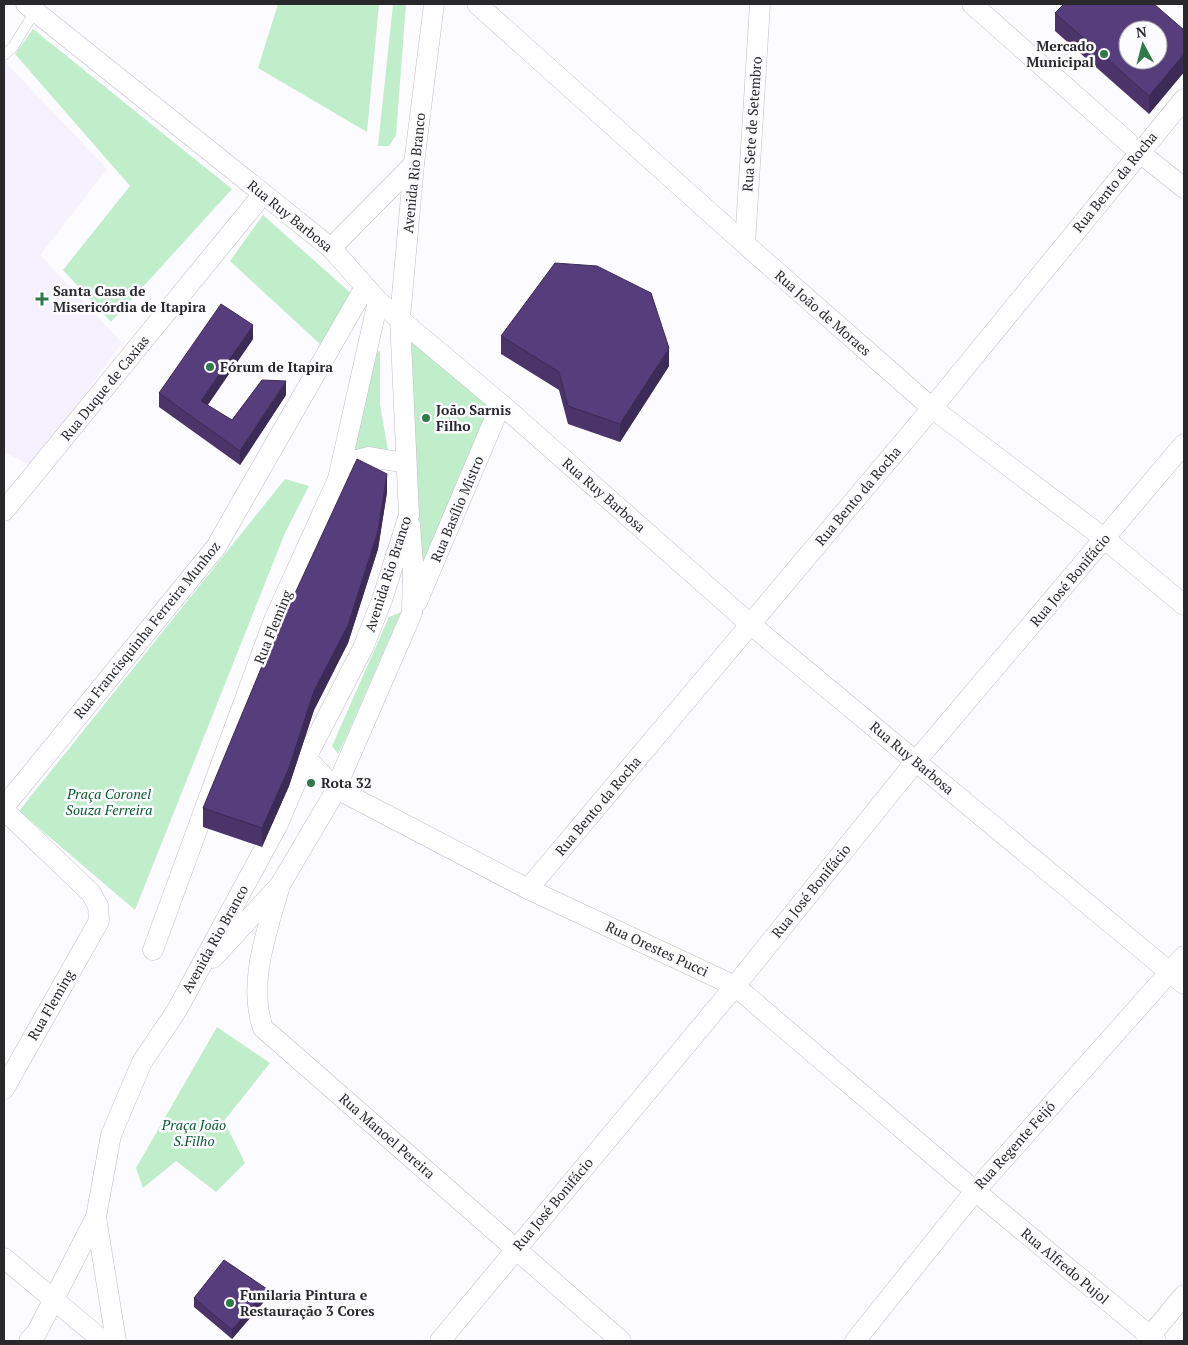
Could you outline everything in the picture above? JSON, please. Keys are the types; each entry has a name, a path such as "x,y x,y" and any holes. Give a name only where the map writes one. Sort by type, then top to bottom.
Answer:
{"street":[{"name":"Avenida Rio Branco","path":"96,1217 110,1135 142,1062 177,1010 278,824 306,758 363,648 382,600 408,514 400,318 414,164 434,4"},
{"name":"Rua João de Moraes","path":"477,4 745,244 932,408 1105,539 1184,605"},
{"name":"Rua Sete de Setembro","path":"745,244 760,4"},
{"path":"972,4 1139,152 1184,188"},
{"name":"Rua Ruy Barbosa","path":"30,7 331,248 371,294 501,404 750,624 1177,979"},
{"name":"Rua Bento da Rocha","path":"528,889 932,408 1184,99"},
{"path":"331,248 414,164"},
{"name":"Rua Duque de Caxias","path":"4,511 263,194"},
{"name":"Rua Fleming","path":"153,950 274,620 338,479 371,294"},
{"name":"Rua Francisquinha Ferreira Munhoz","path":"4,808 216,547 371,294"},
{"name":"Rua Basílio Mistro","path":"280,885 335,788 501,404"},
{"name":"Rua José Bonifácio","path":"440,1341 735,986 916,761 1184,444"},
{"path":"342,464 369,457 406,463"},
{"path":"408,514 413,563 412,613"},
{"name":"Rua Orestes Pucci","path":"306,758 335,788 528,889 735,986 975,1191"},
{"name":"Rua Fleming","path":"4,808 91,894 98,906 99,922 4,1088"},
{"path":"196,976 280,885"},
{"name":"Rua Manoel Pereira","path":"280,885 262,949 257,1003 263,1028 621,1341"},
{"name":"Rua Regente Feijó","path":"855,1341 975,1191 1177,979 1184,956"},
{"name":"Rua Alfredo Pujol","path":"975,1191 1151,1340"},
{"path":"29,1341 37,1332 96,1217"},
{"path":"96,1217 116,1341"},
{"path":"4,1258 103,1341"},
{"path":"1151,1340 1184,1296"}],"lane":[{"path":"4,55 13,47 30,7"}],"shaded area":[{"name":"Santa Casa de Misericórdia de Itapira","path":"4,46 7,64 107,169 40,255 122,343 32,466 4,452"}],"green space":[{"path":"278,4 379,4 367,132 258,68"},
{"path":"393,4 406,4 396,135 389,146 378,146"},
{"path":"33,29 232,189 111,322 63,270 130,186 15,54"},
{"path":"263,215 354,296 321,345 230,261"},
{"path":"405,330 493,405 417,592"},
{"path":"380,351 380,404 389,457 350,453 370,354"},
{"name":"Praça Coronel Souza Ferreira","path":"285,479 309,486 285,533 135,910 19,811"},
{"path":"401,612 338,754 332,746 389,617"},
{"name":"Praça João S.Filho","path":"217,1027 270,1063 224,1121 245,1163 216,1192 176,1161 143,1188 136,1168"}],"building":[{"path":"1064,4 1154,4 1184,30 1184,54 1149,96 1120,70 1168,70 1168,20 1118,20 1118,69 1055,13"},
{"path":"555,263 597,266 651,293 669,348 620,424 568,406 559,372 501,336"},
{"name":"Fórum de Itapira","path":"221,304 253,325 201,401 232,420 262,380 286,381 240,451 159,393"},
{"path":"357,459 387,474 378,531 348,625 314,691 289,768 262,828 203,808 267,654"},
{"name":"Funilaria Pintura e Restauração 3 Cores","path":"224,1260 267,1289 232,1330 194,1298"}],"place":[{"name":"Mercado Municipal","path":"1104,54"},
{"name":"Santa Casa de Misericórdia de Itapira","path":"42,299"},
{"name":"Fórum de Itapira","path":"210,367"},
{"name":"João Sarnis Filho","path":"426,418"},
{"name":"Rota 32","path":"311,783"},
{"name":"Funilaria Pintura e Restauração 3 Cores","path":"230,1303"}]}
